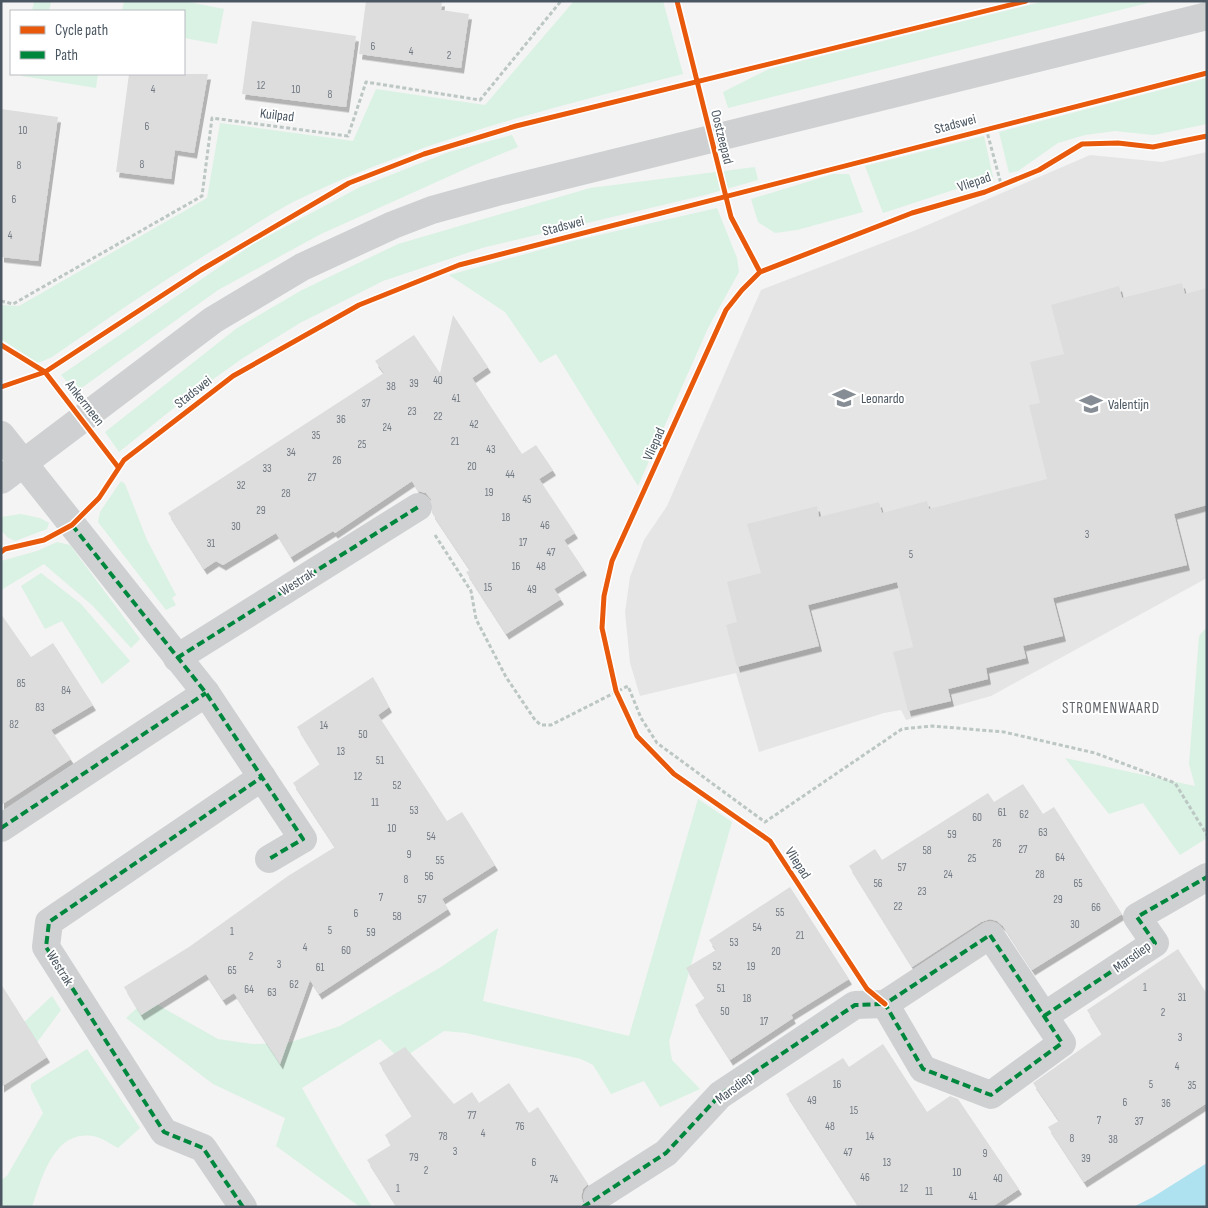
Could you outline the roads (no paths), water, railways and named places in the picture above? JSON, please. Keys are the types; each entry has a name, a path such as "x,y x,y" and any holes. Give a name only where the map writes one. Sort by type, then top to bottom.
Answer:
{"street":[{"path":"1,480 213,320 302,267 393,225 432,210 497,192 1207,16"},
{"path":"1,435 206,693 303,839 269,860"},
{"name":"Westrak","path":"177,658 418,507"},
{"path":"1,828 206,693"},
{"name":"Westrak","path":"243,1207 203,1148 164,1132 46,947 48,922 262,777"},
{"name":"Marsdiep","path":"1044,1016 1155,943 1137,917 1207,877"},
{"path":"990,935 1044,1016 1062,1043 991,1095 923,1069 885,1004 990,935"},
{"name":"Marsdiep","path":"597,1197 666,1153 720,1095 855,1005 885,1004"}],"water":[{"path":"1207,1163 1207,1207 1133,1207 1153,1197"}],"place":[{"name":"Leonardo","path":"844,398"},
{"name":"Valentijn","path":"1091,404"}],"district":[{"name":"STROMENWAARD","path":"1111,708"}]}
